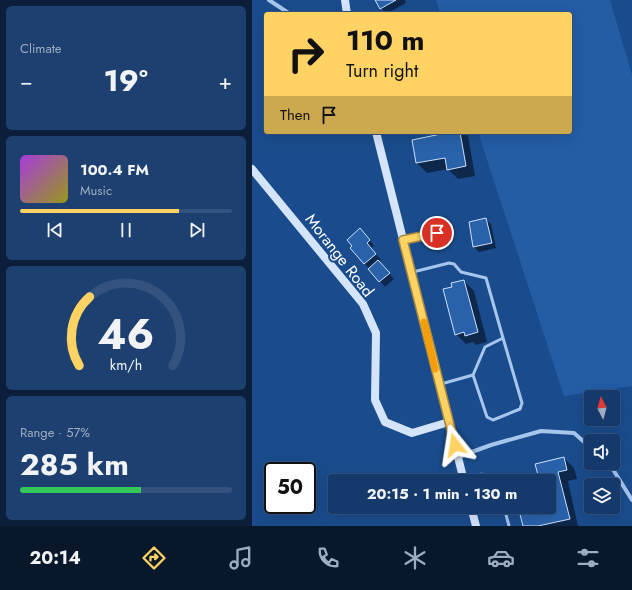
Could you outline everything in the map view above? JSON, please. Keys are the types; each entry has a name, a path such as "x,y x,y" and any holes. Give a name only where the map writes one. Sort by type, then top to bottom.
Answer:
{"main road":[{"path":"345,0 347,12"},
{"path":"376,134 463,474"},
{"name":"Morange Road","path":"252,169 363,304 376,332 375,400 385,422 412,433 449,422"},
{"path":"473,514 476,526"}],"street":[{"path":"269,0 287,12"},
{"path":"458,457 491,445 541,431 574,433 584,442"},
{"path":"613,470 632,500"}],"lane":[{"path":"403,240 437,233"},
{"path":"411,272 450,263 454,264 461,272 486,278 522,403 520,409 493,420 487,417 473,375 485,347 503,338"},
{"path":"439,384 473,375"},
{"path":"506,514 509,526"}],"shaded area":[{"path":"436,0 610,0 632,75 632,386 605,390 584,390 584,393 564,396 479,134 572,134 572,12 439,12"}],"building":[{"path":"375,0 396,0 380,9"},
{"path":"441,134 460,134 466,166 447,170 445,158 416,163 412,140"},
{"path":"486,218 492,243 473,247 469,222"},
{"path":"360,228 370,240 367,243 376,254 364,264 350,248 352,246 347,240"},
{"path":"378,260 390,273 379,282 368,269"},
{"path":"464,280 478,332 465,336 464,332 455,335 443,289 452,287 451,283"},
{"path":"564,457 567,470 558,472 570,519 538,526 523,526 520,514 556,514 556,474 538,474 535,464"}],"slow traffic":[{"path":"424,322 435,369"}],"route":[{"path":"437,233 403,240 455,445"}]}
